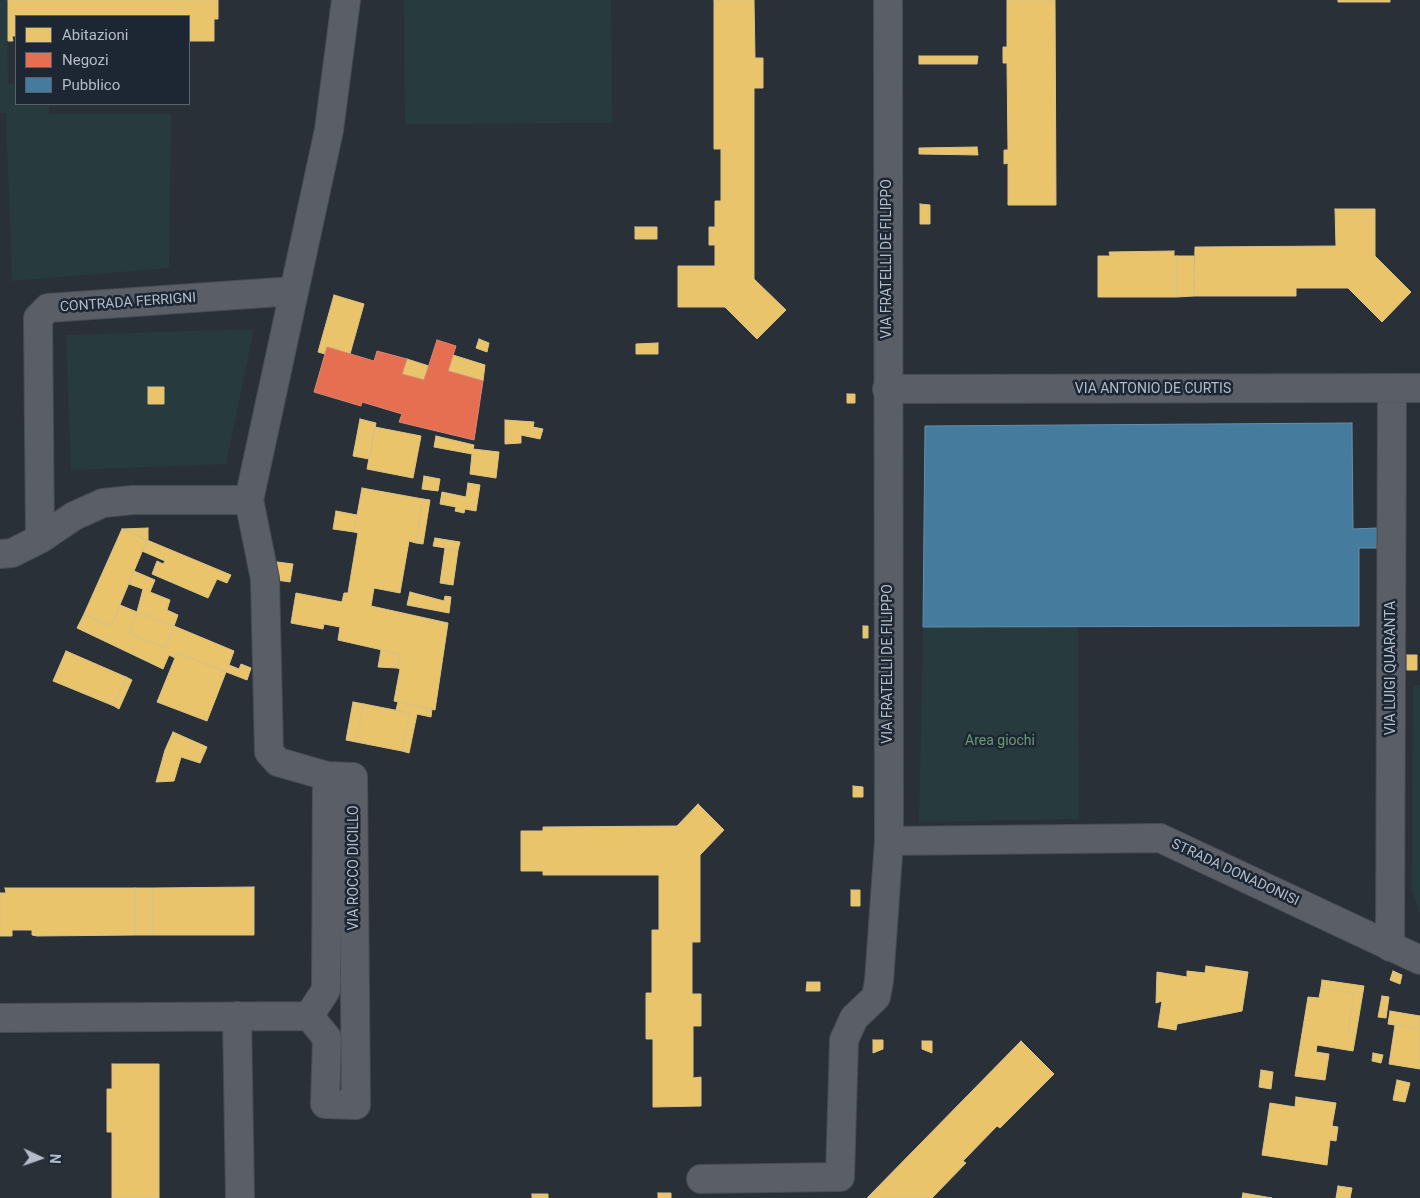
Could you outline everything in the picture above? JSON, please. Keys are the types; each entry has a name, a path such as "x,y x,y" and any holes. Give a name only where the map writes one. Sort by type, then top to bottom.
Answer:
{"street":[{"path":"327,776 278,762 269,752 265,579 249,500 329,130 346,0"},
{"name":"VIA FRATELLI DE FILIPPO","path":"701,1178 840,1177 844,1040 854,1018 876,997 878,989 889,841 888,0"},
{"name":"CONTRADA FERRIGNI","path":"40,539 38,318 48,308 294,290"},
{"name":"VIA LUIGI QUARANTA","path":"1390,947 1392,388"},
{"name":"VIA ANTONIO DE CURTIS","path":"887,389 1420,388"},
{"path":"0,554 12,553 40,539 74,516 103,503 133,500 249,500"},
{"name":"VIA ROCCO DICILLO","path":"327,776 353,777 356,1105 325,1104 327,1038 309,1016 326,990 327,776"},
{"name":"STRADA DONADONISI","path":"889,841 1160,838 1420,960"},
{"path":"237,1016 240,1198"},
{"path":"0,1018 309,1016"}],"green space":[{"path":"0,0 7,0 8,84 15,84 15,105 49,105 49,114 171,114 169,268 12,281 6,113 0,113"},
{"path":"404,0 611,0 612,123 405,124"},
{"path":"254,329 226,464 71,470 66,335"},
{"name":"Area giochi","path":"923,627 1078,627 1079,819 919,822"},
{"path":"1413,685 1420,685 1420,913 1412,890"}],"building: Abitazioni":[{"path":"8,0 218,0 218,19 214,19 214,41 190,41 190,15 15,15 15,36 12,36 13,41 8,41"},
{"path":"714,0 754,0 755,58 763,58 763,88 754,88 754,279 786,310 757,339 725,307 678,307 678,266 715,266 715,245 709,245 709,227 715,227 715,201 721,201 721,149 714,149"},
{"path":"1007,0 1055,0 1056,205 1008,205 1008,163 1004,164 1004,150 1008,150 1007,63 1003,63 1003,47 1007,47"},
{"path":"1338,0 1390,0 1390,2 1338,2"},
{"path":"919,56 978,56 977,64 919,64"},
{"path":"977,147 978,155 919,154 919,148"},
{"path":"920,204 930,205 930,224 920,224"},
{"path":"1335,209 1375,209 1375,256 1411,292 1382,322 1348,288 1296,288 1296,296 1194,296 1195,247 1336,246"},
{"path":"635,227 657,227 657,239 635,239"},
{"path":"1174,251 1174,256 1177,256 1177,297 1098,297 1098,256 1110,256 1109,252"},
{"path":"1177,256 1194,256 1194,296 1177,297"},
{"path":"334,295 364,304 350,354 327,347 325,354 318,352"},
{"path":"479,339 489,343 487,352 476,348"},
{"path":"658,343 658,354 636,354 636,344"},
{"path":"453,355 485,365 483,381 448,371"},
{"path":"407,359 429,366 424,380 402,374"},
{"path":"148,387 164,387 164,404 148,404"},
{"path":"847,394 855,394 855,403 847,403"},
{"path":"360,419 376,423 369,459 353,456"},
{"path":"505,420 534,422 533,427 543,429 540,439 521,435 521,443 505,444"},
{"path":"375,427 421,436 413,478 367,469"},
{"path":"436,436 474,445 473,449 499,452 496,478 470,474 472,454 434,447"},
{"path":"1218,444 1217,499 1303,548 1284,574 1257,591 1242,597 1218,599 1030,599 1006,594 984,583 966,568 955,553 1017,517 1013,502 1017,488 988,472 1000,459 1014,450 1037,445"},
{"path":"988,472 1017,488 1013,502 1017,517 988,534 982,517 980,501 982,485"},
{"path":"424,476 440,479 438,491 422,489"},
{"path":"468,483 480,485 476,511 465,509 464,513 455,511 456,507 440,504 442,492 466,497"},
{"path":"362,488 423,499 416,543 409,541 400,593 374,588 371,606 448,623 435,710 394,701 400,669 397,668 400,654 338,640 340,627 324,624 323,629 291,623 296,593 342,602 344,593 348,593 358,533 354,532"},
{"path":"423,499 430,500 423,544 416,543"},
{"path":"336,511 357,515 354,532 333,529"},
{"path":"148,528 148,540 122,529"},
{"path":"122,529 147,540 111,626 84,614"},
{"path":"435,538 460,542 458,550 433,546"},
{"path":"147,540 231,575 227,583 217,579 208,598 152,574 157,561 163,564 165,561 142,551"},
{"path":"445,548 458,550 453,585 440,583"},
{"path":"277,562 293,564 290,582 276,580"},
{"path":"134,571 155,580 150,592 170,600 167,610 178,615 174,626 137,612 143,589 129,584"},
{"path":"410,592 444,601 445,596 451,597 449,613 407,605"},
{"path":"120,605 137,612 129,633 165,648 174,626 234,651 229,665 239,669 241,664 251,668 247,680 177,653 175,658 169,655 163,669 77,628 84,614 111,626"},
{"path":"137,612 174,626 165,648 129,633"},
{"path":"863,626 868,626 868,638 863,638"},
{"path":"381,650 400,654 397,668 378,667"},
{"path":"66,651 126,677 114,706 53,681"},
{"path":"177,653 226,672 207,721 157,702"},
{"path":"1407,655 1417,655 1417,670 1407,670"},
{"path":"126,677 132,680 119,709 114,706"},
{"path":"353,702 364,704 356,742 346,740"},
{"path":"398,702 432,709 431,717 417,714 409,753 402,751 410,713 396,710"},
{"path":"364,704 410,713 402,751 356,742"},
{"path":"173,732 207,747 200,763 181,757 174,781 156,782 165,750"},
{"path":"853,786 863,787 863,797 853,797"},
{"path":"698,804 724,830 700,855 700,942 692,942 692,994 701,994 701,1026 693,1026 693,1078 701,1077 701,1106 653,1107 653,1039 646,1039 646,993 652,993 652,930 659,930 659,875 543,875 543,871 521,871 521,831 543,831 543,827 677,826"},
{"path":"254,887 254,935 153,935 153,888"},
{"path":"5,888 135,888 135,935 37,936 32,935 32,930 12,930 12,936 0,936 0,893 6,893"},
{"path":"135,888 153,888 153,935 135,935"},
{"path":"851,890 860,890 860,906 851,906"},
{"path":"1206,966 1248,972 1242,1011 1177,1024 1176,1030 1158,1027 1162,1001 1156,1003 1157,972 1187,977 1187,971 1205,973"},
{"path":"1393,971 1402,975 1400,984 1390,980"},
{"path":"1322,980 1364,986 1356,1034 1348,1032 1354,993 1321,988"},
{"path":"807,982 820,982 820,991 806,991"},
{"path":"1321,988 1354,993 1348,1032 1356,1034 1353,1051 1317,1045 1316,1052 1329,1054 1325,1080 1295,1076 1308,997 1319,998"},
{"path":"1382,996 1389,997 1386,1018 1378,1017"},
{"path":"1390,1011 1420,1016 1420,1029 1388,1024"},
{"path":"1395,1025 1420,1029 1420,1069 1389,1064"},
{"path":"873,1040 883,1040 883,1049 873,1053"},
{"path":"922,1041 932,1041 932,1053 922,1049"},
{"path":"1021,1041 1054,1074 1000,1128 997,1126 963,1161 966,1163 932,1198 867,1198"},
{"path":"1373,1053 1383,1055 1381,1063 1372,1061"},
{"path":"112,1064 159,1064 159,1198 112,1198 112,1132 107,1132 107,1089 112,1089"},
{"path":"1261,1070 1273,1072 1271,1089 1259,1087"},
{"path":"1397,1080 1410,1083 1405,1102 1393,1100"},
{"path":"1296,1097 1336,1103 1332,1126 1338,1127 1336,1141 1330,1140 1327,1165 1262,1155 1270,1103 1295,1107"},
{"path":"1338,1186 1352,1188 1350,1198 1336,1198"},
{"path":"658,1193 671,1193 671,1198 658,1198"},
{"path":"1243,1193 1272,1198 1242,1198"},
{"path":"532,1194 548,1194 548,1198 532,1198"}],"building: Negozi":[{"path":"437,340 456,346 448,371 483,381 474,440 399,422 402,414 362,402 361,406 314,392 327,347 374,361 377,351 407,359 402,374 424,380"}],"building: Pubblico":[{"path":"1352,423 1353,529 1377,528 1377,548 1359,548 1359,626 923,627 925,426"}]}
